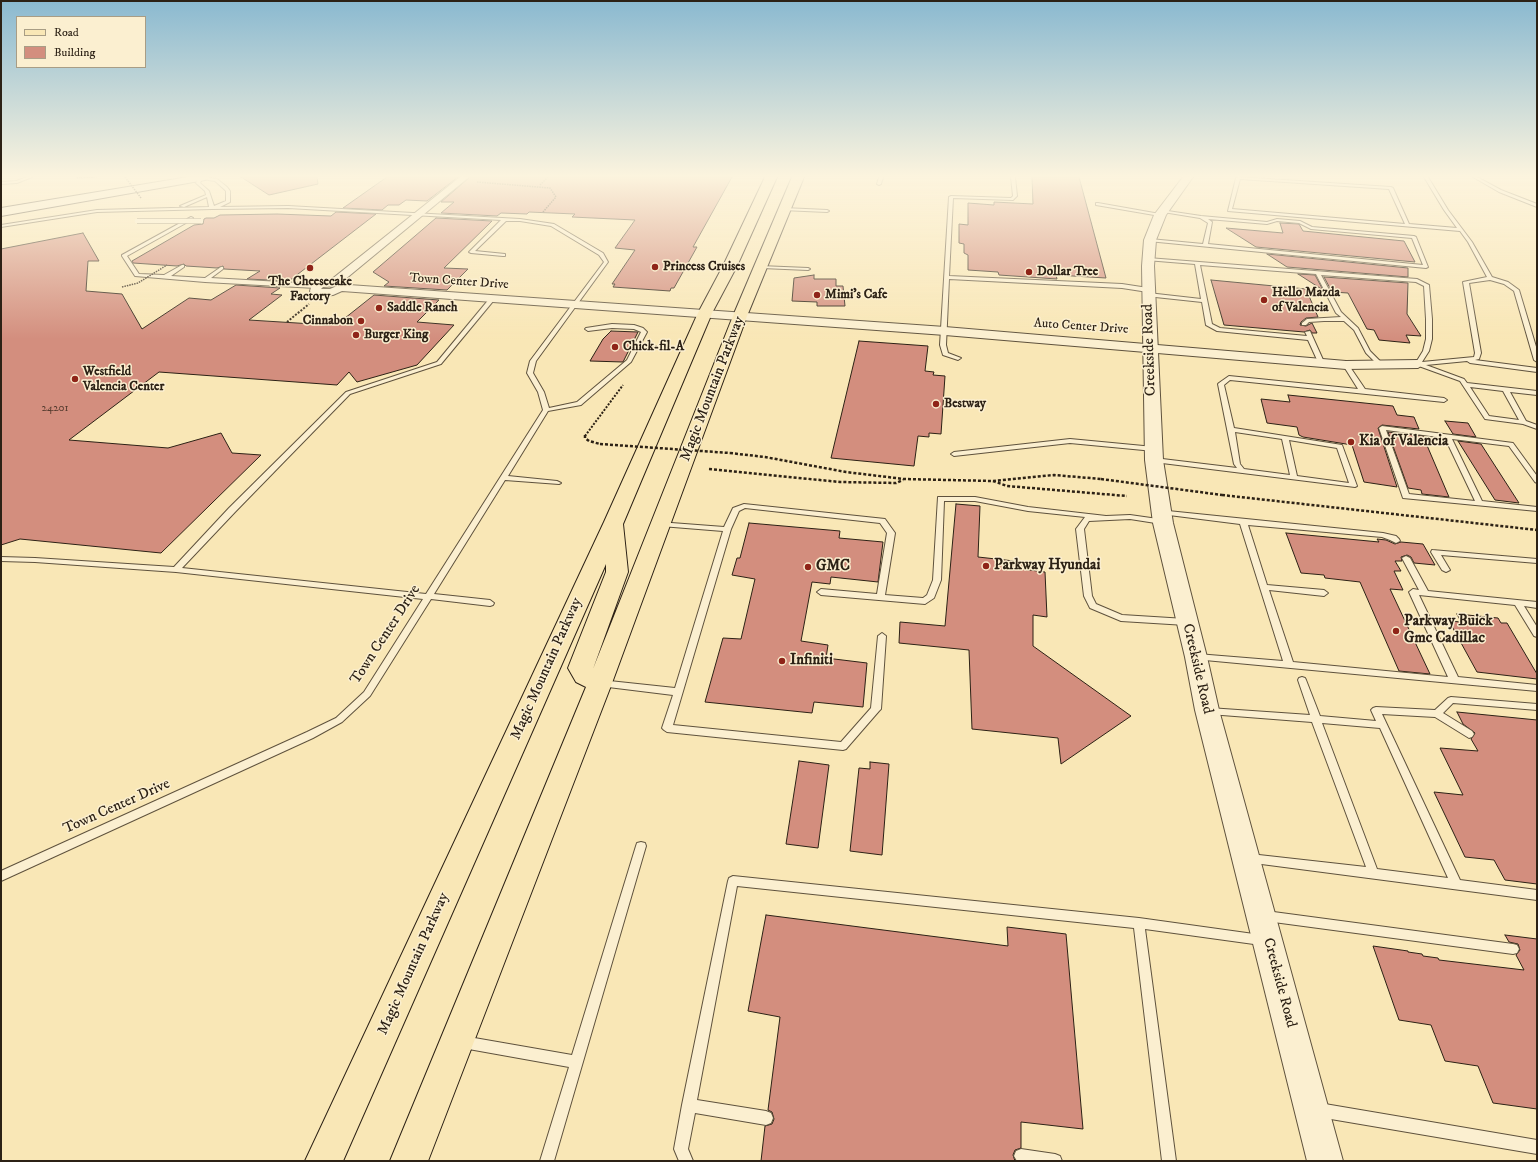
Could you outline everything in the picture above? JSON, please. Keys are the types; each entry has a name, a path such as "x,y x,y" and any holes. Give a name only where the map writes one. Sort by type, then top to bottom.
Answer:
{"main road":[{"name":"Magic Mountain Parkway","path":"324,1161 614,522 705,313 730,266 746,231"},
{"name":"Magic Mountain Parkway","path":"409,1161 600,683 740,316 762,267 776,231"},
{"path":"600,683 585,676 580,668 617,572 614,522"}],"street":[{"path":"316,286 315,291 322,293 333,292 399,231"},
{"name":"Creekside Road","path":"1155,231 1149,250 1149,347 1154,454 1162,517 1186,622 1196,657 1206,710 1268,940 1325,1161"},
{"name":"Town Center Drive","path":"339,285 492,299 740,316"},
{"name":"Auto Center Drive","path":"740,316 1149,347 1346,365 1418,364"}],"lane":[{"path":"168,231 124,256 137,275 316,286"},
{"path":"492,231 471,252 503,255"},
{"path":"562,231 604,257 606,262 605,266 574,304 534,361 530,373 541,392 546,410 579,404 629,361 644,332 641,329 634,327 612,326 588,329"},
{"path":"950,231 945,354 958,358"},
{"path":"1205,246 1208,231"},
{"path":"1149,250 1205,246 1426,267 1414,237 1348,231"},
{"path":"1462,231 1470,242 1490,278"},
{"path":"1149,250 1197,263 1417,281 1426,285 1429,339 1426,352 1418,364"},
{"path":"1197,263 1209,325 1219,330 1309,335 1321,362"},
{"path":"165,277 182,266"},
{"path":"762,267 808,269"},
{"path":"205,280 221,268"},
{"path":"1317,272 1339,313 1356,329 1368,352 1381,365"},
{"path":"948,277 1122,286 1148,293 1205,301"},
{"path":"1418,364 1477,358 1478,353 1466,282 1490,278 1506,283 1516,290 1537,360"},
{"path":"176,570 232,510 348,393 439,363 492,299"},
{"path":"1304,324 1307,321 1346,319"},
{"path":"1465,360 1537,370"},
{"path":"1418,364 1462,380 1487,418 1524,422 1537,427"},
{"path":"1346,365 1363,391"},
{"path":"1242,471 1237,464 1232,430 1222,384 1229,378 1444,400"},
{"path":"1465,385 1537,393"},
{"path":"1505,389 1524,422"},
{"name":"Town Center Drive","path":"1,876 303,738 339,720 367,694 546,410"},
{"path":"1537,481 1511,444 1382,428 1406,496 1537,509"},
{"path":"954,454 1070,441 1154,454 1242,471 1353,486 1340,446 1232,430"},
{"path":"1447,436 1480,504"},
{"path":"1285,439 1294,478"},
{"path":"502,478 557,483"},
{"path":"821,592 924,601 931,596 937,580 941,499 975,499 1028,509 1103,517 1162,517 1243,522 1383,535 1393,538 1396,541"},
{"path":"881,597 891,533 882,521 744,506 736,510 727,529 667,728 843,746 876,709 882,636"},
{"path":"1103,517 1087,519 1080,529 1088,596 1093,606 1121,618 1186,622"},
{"path":"1243,522 1289,665"},
{"path":"661,524 727,529"},
{"path":"1446,570 1435,552 1537,561"},
{"path":"1406,558 1425,593"},
{"path":"1,559 176,570 490,603"},
{"path":"1264,587 1324,593"},
{"path":"1455,681 1413,592 1537,605"},
{"path":"1518,603 1537,634"},
{"path":"1196,657 1537,688"},
{"path":"1302,680 1374,873"},
{"path":"600,683 678,692"},
{"path":"1437,714 1451,700 1537,707"},
{"path":"1206,710 1383,725"},
{"path":"1456,884 1376,710 1437,714 1469,734"},
{"path":"547,1161 641,846"},
{"path":"1246,858 1374,873 1537,895"},
{"path":"686,1161 680,1149 733,881 1140,923 1268,940"},
{"path":"1261,916 1513,949"},
{"path":"1140,923 1168,1161"},
{"path":"456,1041 577,1062"},
{"path":"689,1105 766,1118"},
{"path":"1312,1109 1537,1147"},
{"path":"1021,1156 1055,1161"}],"path":[{"path":"122,287 138,283 167,265"},
{"path":"287,322 309,304"},
{"path":"651,348 664,343"},
{"path":"628,379 585,435 585,438 589,441 600,444 730,453 765,457 846,472 904,479 993,481 1054,475 1101,479 1222,495 1537,530"},
{"path":"709,469 840,482 896,483 904,479"},
{"path":"993,481 1007,486 1127,496"}],"building":[{"path":"183,231 354,231 289,281 247,279 260,271 224,269 223,266 217,268 186,266 184,264 177,266 133,263 132,261"},
{"path":"421,231 482,231 444,268 468,269 447,290 384,286 389,282 373,272"},
{"name":"Princess Cruises","path":"627,231 702,231 693,247 697,247 674,288 671,288 670,291 613,287 615,284 612,284 635,250 615,248"},
{"path":"959,231 1093,231 1106,278 1056,275 1057,279 999,275 998,272 968,270 968,255 964,253 964,244 959,243"},
{"path":"1231,231 1283,233 1282,231 1305,231 1404,241 1415,262 1256,247"},
{"name":"Westfield Valencia Center","path":"83,233 99,261 88,261 86,291 122,294 142,329 189,298 211,300 236,285 280,288 271,294 282,295 249,320 329,325 340,322 374,295 439,300 417,322 454,325 417,365 357,382 349,372 337,385 159,372 69,440 168,448 221,433 232,453 261,455 161,553 20,539 1,545 1,249"},
{"path":"1267,254 1408,268 1408,277 1287,267"},
{"path":"1298,274 1315,275 1323,290"},
{"name":"Mimi's Cafe","path":"814,275 814,279 836,279 836,286 843,286 845,306 817,306 817,302 792,301 794,278"},
{"path":"1324,277 1408,283 1407,314 1421,336 1406,335 1410,343 1379,340 1374,330 1367,329 1348,293 1332,292"},
{"name":"Hello Mazda of Valencia","path":"1211,280 1306,289 1318,317 1306,318 1300,325 1306,326 1312,323 1317,333 1312,333 1310,330 1304,332 1224,325"},
{"name":"Chick-fil-A","path":"611,331 638,332 623,362 590,361 603,339"},
{"path":"859,341 928,346 925,371 934,372 933,375 945,376 941,434 929,433 929,437 918,436 914,466 831,458"},
{"name":"Kia of Valencia","path":"1288,395 1393,406 1397,415 1414,417 1419,429 1382,425 1378,428 1397,487 1364,482 1352,445 1303,437 1299,435 1297,427 1267,423 1261,399 1290,402"},
{"path":"1445,421 1468,423 1476,437 1453,434"},
{"path":"1388,432 1423,436 1449,497 1422,494 1421,490 1408,488"},
{"path":"1458,441 1481,444 1519,503 1495,500"},
{"path":"956,504 980,506 978,557 1023,562 1022,569 1045,572 1047,617 1033,615 1033,646 1131,716 1061,764 1058,738 972,729 969,650 899,643 900,622 945,626"},
{"path":"749,523 840,531 839,538 883,542 878,582 831,577 830,584 812,582 801,641 828,645 826,658 867,663 863,707 814,702 812,713 705,702 723,638 741,639 755,579 732,575 737,558 740,558"},
{"name":"Parkway Buick Gmc Cadillac","path":"1286,533 1379,542 1377,539 1386,540 1395,544 1401,542 1423,544 1435,565 1414,563 1411,557 1407,555 1401,557 1402,561 1395,561 1401,571 1394,571 1403,590 1390,589 1430,674 1399,671 1360,582 1325,578 1324,575 1301,573"},
{"path":"1457,614 1498,618 1501,623 1507,623 1537,674 1537,679 1477,672 1449,621 1461,622"},
{"path":"1457,712 1537,720 1537,884 1505,880 1494,860 1465,857 1434,792 1463,795 1440,748 1478,751 1471,739 1475,733 1463,724"},
{"path":"799,761 829,765 818,848 786,844"},
{"path":"870,762 889,764 882,855 850,851 859,768 870,769"},
{"path":"766,915 1008,946 1007,927 1066,934 1083,1129 1021,1122 1021,1148 1015,1150 1013,1155 1015,1161 761,1161 765,1126 772,1124 774,1119 772,1112 768,1110 780,1017 748,1011"},
{"path":"1505,935 1537,939 1537,1109 1493,1103 1478,1066 1445,1061 1431,1025 1399,1020 1373,946 1408,951 1422,954 1423,956 1438,958 1439,960 1524,970 1516,955 1520,950 1518,944 1509,942"}],"place":[{"name":"Princess Cruises","path":"655,267"},
{"name":"The Cheesecake Factory","path":"310,268"},
{"name":"Dollar Tree","path":"1029,272"},
{"name":"Mimi's Cafe","path":"817,295"},
{"name":"Hello Mazda of Valencia","path":"1264,300"},
{"name":"Saddle Ranch","path":"379,308"},
{"name":"Cinnabon","path":"361,321"},
{"name":"Burger King","path":"356,335"},
{"name":"Chick-fil-A","path":"615,347"},
{"name":"Westfield Valencia Center","path":"75,379"},
{"name":"Bestway","path":"936,404"},
{"name":"Kia of Valencia","path":"1351,442"},
{"name":"Parkway Hyundai","path":"986,566"},
{"name":"GMC","path":"808,567"},
{"name":"Parkway Buick Gmc Cadillac","path":"1396,631"},
{"name":"Infiniti","path":"782,661"}]}
